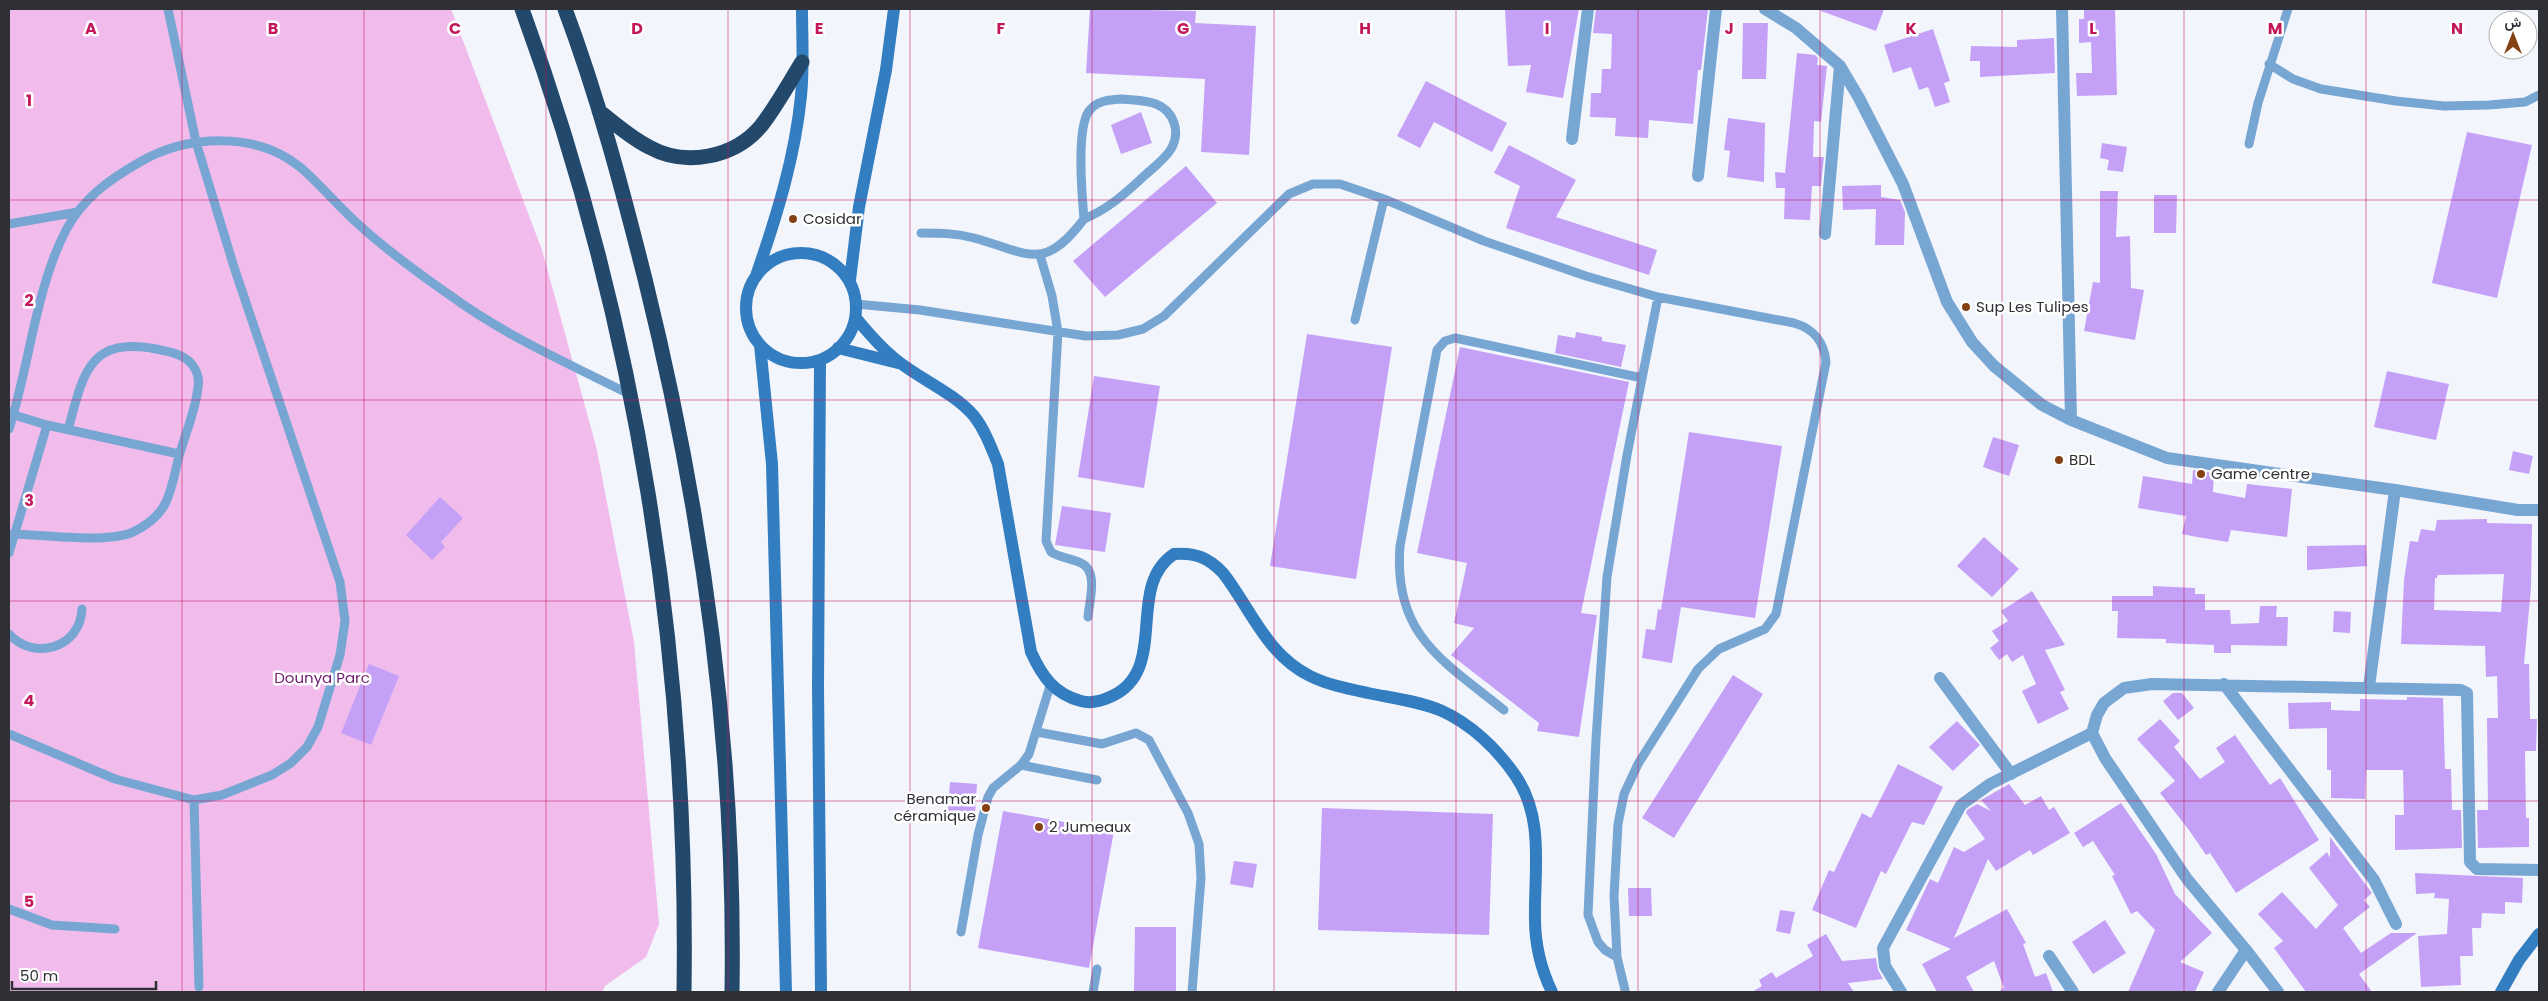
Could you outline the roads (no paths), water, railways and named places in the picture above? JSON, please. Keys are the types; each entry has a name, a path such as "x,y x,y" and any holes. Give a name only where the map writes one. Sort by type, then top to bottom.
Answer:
{"highway":[{"path":"522,9 561,124 609,295 630,394 658,558 678,735 685,912 684,992"},
{"path":"566,9 623,195 666,368 676,411 702,560 716,662 725,764 730,866 732,992"},
{"path":"599,112 649,148 678,157 708,156 736,147 759,128 802,62"}],"main road":[{"path":"786,992 772,464 760,345 748,324 746,311 750,287 756,276 779,205 790,163 801,95 802,9"},
{"path":"760,345 780,359 793,362 820,360 846,340 856,318 856,304 850,280 859,207 886,70 894,9"},
{"path":"756,276 774,260 785,255 804,253 822,256 833,262 850,280"},
{"path":"856,318 876,342 900,363 946,393 973,415 986,434 1000,472 1029,644 1039,670 1050,686 1068,697 1083,702 1098,701 1126,687 1136,676 1141,664 1145,649 1148,605 1158,568 1174,554 1185,553 1199,555 1214,563 1232,585 1255,625 1271,646 1309,676 1346,689 1442,711 1468,727 1494,748 1516,777 1530,806 1537,838 1535,919 1538,948 1545,977 1552,992"},
{"path":"838,348 900,363"},
{"path":"820,360 818,686 821,992"},
{"path":"2501,992 2518,960 2539,934"}],"street":[{"path":"1572,139 1588,9"},
{"path":"1698,176 1716,9"},
{"path":"1767,9 1826,52 1840,66 1903,184 1947,302 1972,342 2016,387 2042,405 2072,420 2167,458 2395,490 2518,510 2539,510"},
{"path":"2062,9 2072,420"},
{"path":"1826,234 1840,66"},
{"path":"2369,687 2395,490"},
{"path":"1940,678 2011,774"},
{"path":"2278,992 2187,879 2105,758 2092,733 2097,714 2104,703 2124,688 2152,684 2224,684 2461,690 2466,693 2470,862 2477,869 2539,870"},
{"path":"2224,684 2374,880 2396,924"},
{"path":"1901,992 1885,966 1883,948 1960,805 1990,784 2092,733"},
{"path":"2218,992 2246,950"},
{"path":"2049,956 2073,992"}],"lane":[{"path":"9,734 115,779 194,800 222,795 272,775 291,763 307,746 318,727 340,655 345,620 340,582 234,267 196,142 168,9"},
{"path":"2249,144 2258,102 2288,9"},
{"path":"2269,64 2293,80 2321,89 2396,101 2444,106 2490,105 2526,102 2539,95"},
{"path":"920,233 964,235 1019,253 1040,255 1068,239 1084,219 1097,214 1122,197 1170,151 1175,142 1175,124 1164,109 1156,104 1121,99 1106,100 1089,111 1082,142 1084,219"},
{"path":"9,430 50,271 66,230 90,197 114,177 150,156 196,142 229,141 265,148 298,166 382,246 452,298 525,342 630,394"},
{"path":"856,304 920,310 1086,336 1118,335 1143,329 1164,316 1278,203 1300,188 1313,184 1340,184 1384,199 1534,259 1658,297 1805,326 1820,341 1826,362 1776,614 1765,630 1719,649 1698,669 1638,764 1624,794 1618,824 1614,896 1617,957 1625,990"},
{"path":"1355,320 1384,199"},
{"path":"9,224 78,212"},
{"path":"1040,255 1052,296 1058,332 1046,541 1051,552 1081,563 1088,569 1091,578 1088,617"},
{"path":"1617,957 1605,950 1598,942 1590,924 1588,905 1607,577 1658,297"},
{"path":"1504,710 1425,643 1411,621 1402,597 1398,572 1400,546 1437,350 1444,341 1455,338 1642,378"},
{"path":"13,534 117,536 140,528 158,513 166,503 197,393 198,377 195,370 185,358 168,352 132,345 108,350 98,357 84,378 68,430"},
{"path":"14,415 68,430 179,454"},
{"path":"9,554 13,534 47,425"},
{"path":"9,634 22,643 34,646 52,647 62,644 71,638 77,630 82,609"},
{"path":"961,932 978,835 988,797 1000,781 1021,765 1029,754 1050,686"},
{"path":"1037,732 1092,744 1111,743 1136,733 1149,740 1188,813 1198,844 1201,878 1192,992"},
{"path":"1021,765 1097,780"},
{"path":"194,800 199,987"},
{"path":"9,909 52,925 115,929"},
{"path":"1093,992 1097,969"}],"place":[{"name":"Cosidar","path":"793,219"},
{"name":"Sup Les Tulipes","path":"1966,307"},
{"name":"BDL","path":"2059,460"},
{"name":"Game centre","path":"2201,474"},
{"name":"Benamar céramique","path":"986,808"},
{"name":"2 Jumeaux","path":"1039,827"}],"park label":[{"name":"Dounya Parc","path":"322,678"}]}
